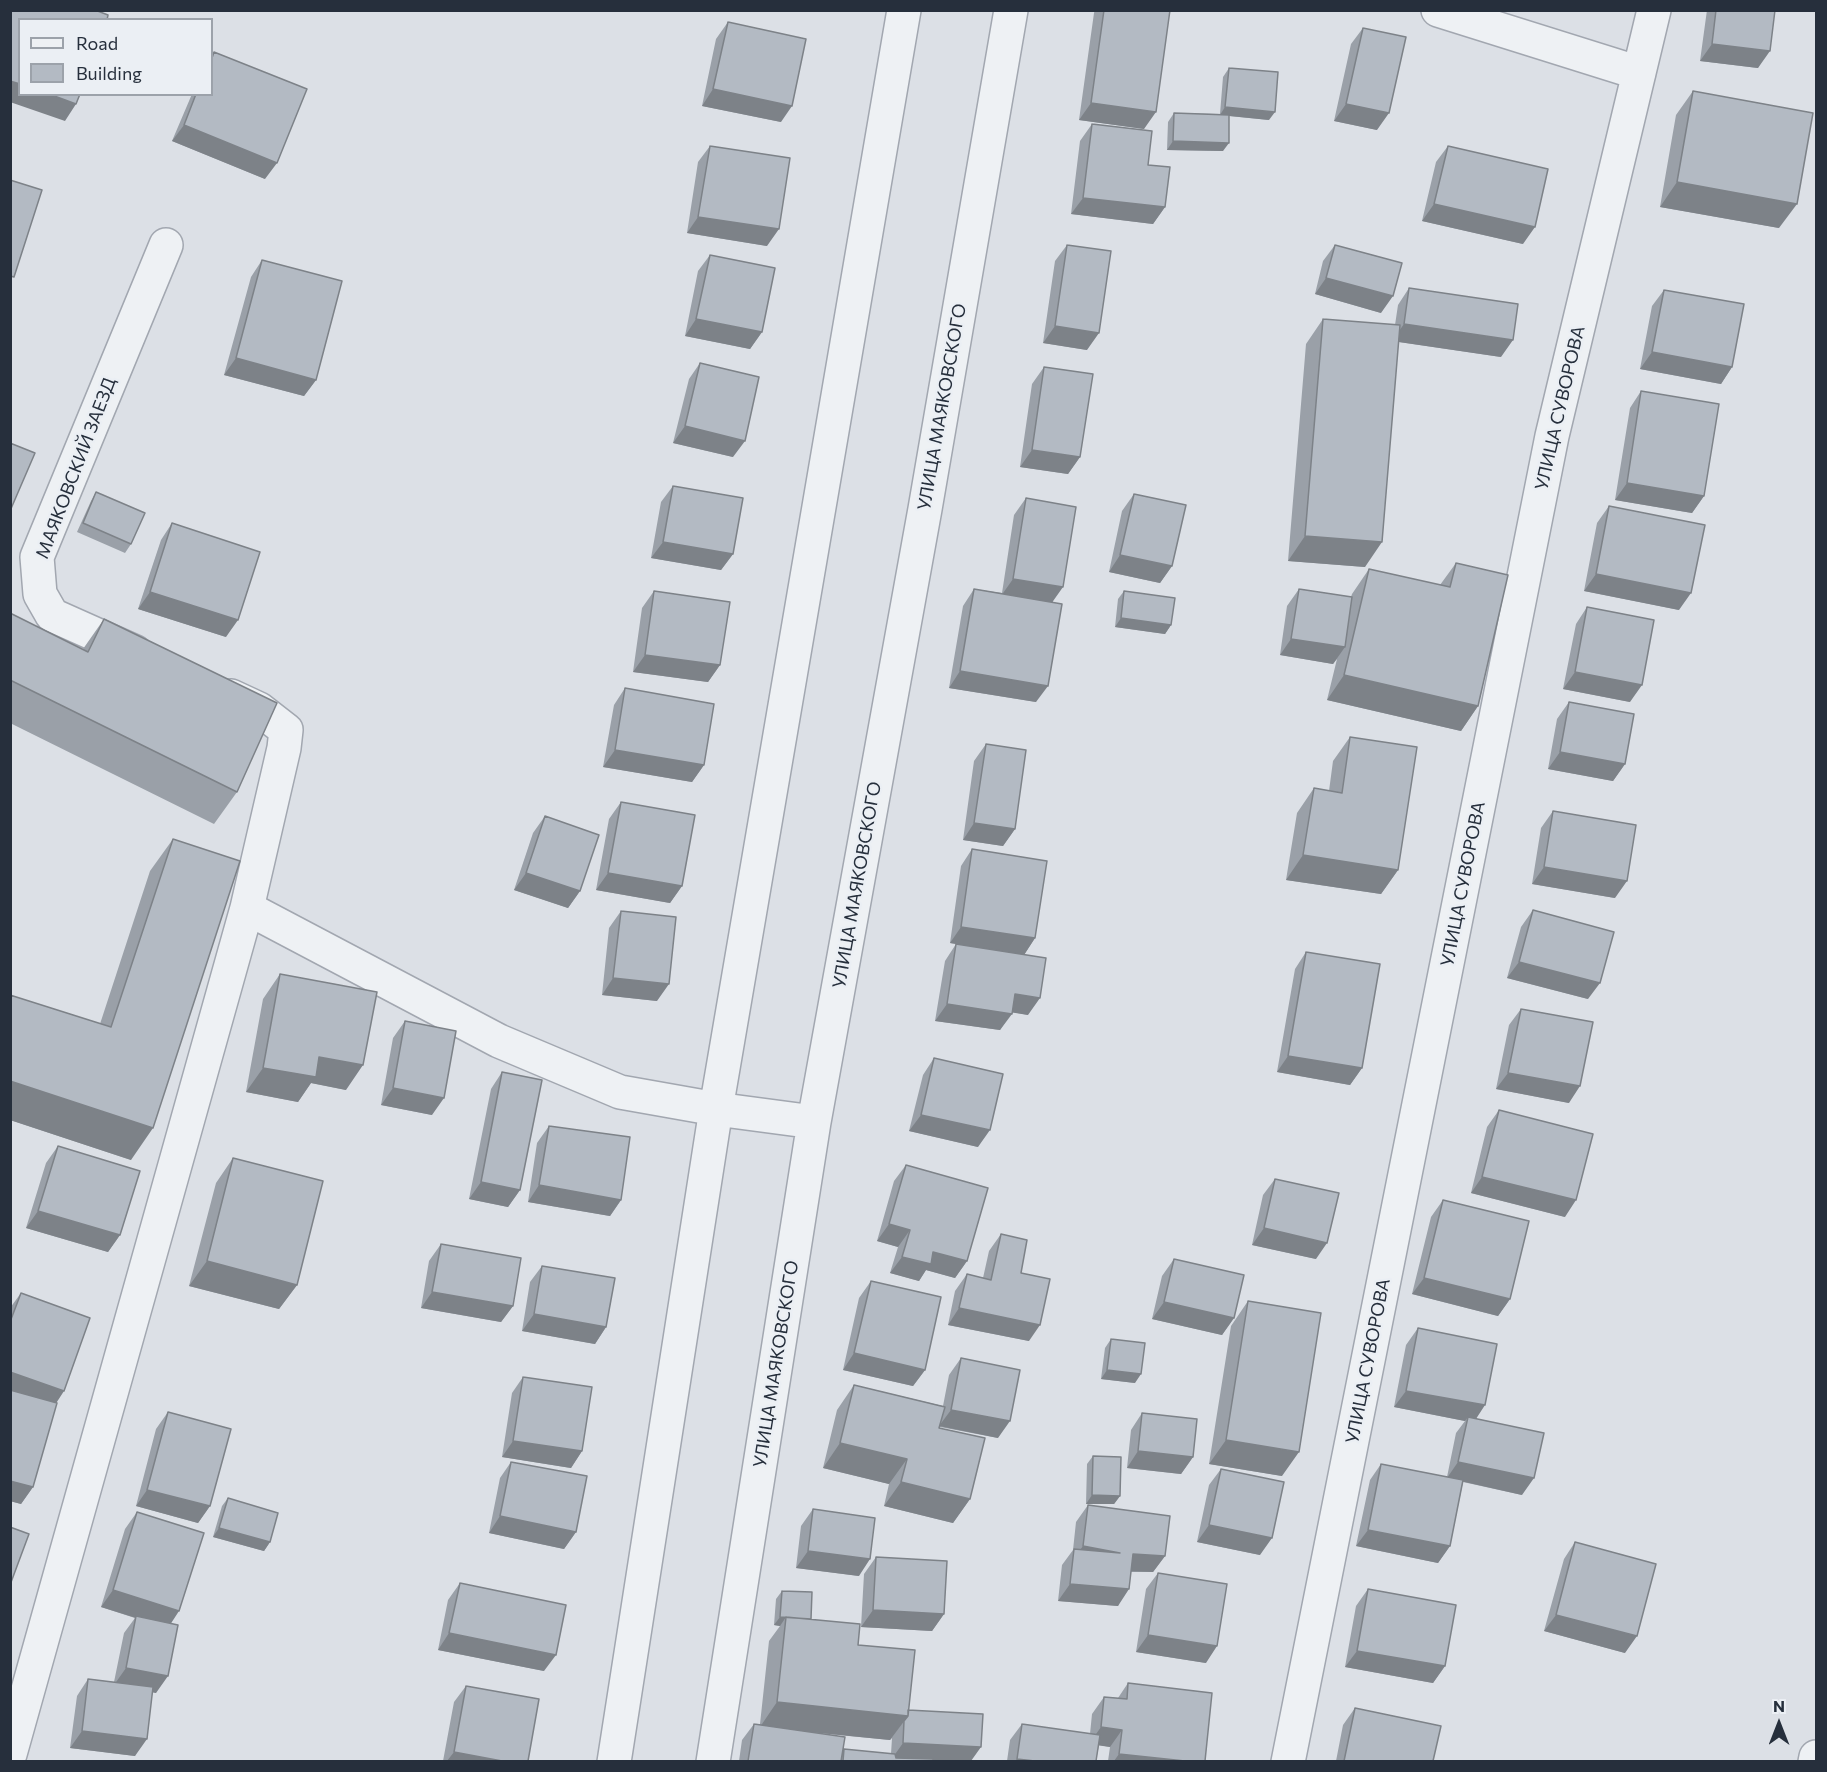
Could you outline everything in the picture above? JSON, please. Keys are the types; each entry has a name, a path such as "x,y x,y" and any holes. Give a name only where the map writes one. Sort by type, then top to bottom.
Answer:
{"street":[{"path":"614,1761 716,1109 904,10"},
{"name":"УЛИЦА МАЯКОВСКОГО","path":"713,1761 814,1122 923,521 1011,10"},
{"path":"1438,10 1639,73"},
{"name":"УЛИЦА СУВОРОВА","path":"1288,1761 1552,436 1654,10"},
{"name":"МАЯКОВСКИЙ ЗАЕЗД","path":"161,664 52,615 40,594 37,557 166,245"},
{"path":"10,1754 247,908 284,748 286,730 259,709 204,684"},
{"path":"247,908 499,1041 620,1092 716,1109 814,1122"}],"building":[{"path":"10,10 95,10 108,15 107,18 18,18 18,83 10,81"},
{"path":"1104,10 1170,10 1156,112 1091,103"},
{"path":"1716,10 1775,10 1770,51 1712,44"},
{"path":"728,22 806,39 792,106 713,89"},
{"path":"1363,28 1406,37 1389,113 1346,104"},
{"path":"214,52 307,89 277,163 184,125 195,96 213,96"},
{"path":"1229,68 1278,72 1275,112 1225,107"},
{"path":"1693,91 1813,113 1797,204 1677,182"},
{"path":"54,96 79,96 76,104"},
{"path":"1174,113 1229,115 1229,143 1173,141"},
{"path":"1092,124 1152,131 1148,165 1170,167 1165,207 1083,198"},
{"path":"710,146 790,158 779,229 698,217"},
{"path":"1448,146 1548,169 1535,227 1434,204"},
{"path":"10,180 42,190 14,277 10,276"},
{"path":"1067,245 1111,251 1099,333 1055,326"},
{"path":"1335,245 1402,263 1393,296 1326,278"},
{"path":"710,255 775,268 762,332 696,319"},
{"path":"262,260 342,281 316,380 236,358"},
{"path":"1409,288 1518,304 1513,340 1404,324"},
{"path":"1664,290 1744,304 1732,367 1652,352"},
{"path":"1323,319 1400,325 1382,542 1305,536"},
{"path":"700,363 759,377 745,441 685,426"},
{"path":"1044,367 1093,374 1080,457 1032,450"},
{"path":"1641,391 1719,404 1704,496 1627,483"},
{"path":"10,443 35,453 10,511"},
{"path":"673,486 743,498 733,554 663,542"},
{"path":"96,492 145,513 131,544 83,523"},
{"path":"1134,494 1186,505 1172,566 1120,555"},
{"path":"1026,498 1076,507 1063,587 1013,579"},
{"path":"1609,506 1705,525 1691,593 1596,574"},
{"path":"172,523 260,552 238,620 150,592"},
{"path":"1456,563 1508,575 1478,706 1344,675 1369,569 1450,587"},
{"path":"974,589 1062,604 1048,686 960,671"},
{"path":"1299,589 1352,597 1345,647 1291,639"},
{"path":"654,591 730,602 720,665 645,655"},
{"path":"1124,591 1175,598 1171,625 1121,618"},
{"path":"1587,607 1654,620 1642,685 1575,672"},
{"path":"10,613 88,652 104,619 277,703 237,792 10,680"},
{"path":"625,688 714,704 704,765 615,750"},
{"path":"1569,702 1634,714 1625,764 1560,752"},
{"path":"1350,737 1417,747 1398,870 1303,855 1314,788 1342,793"},
{"path":"986,744 1026,750 1015,829 974,823"},
{"path":"621,802 695,815 682,886 608,873"},
{"path":"1553,811 1636,825 1627,881 1544,867"},
{"path":"545,816 599,835 580,891 526,873"},
{"path":"173,839 240,861 153,1128 10,1081 10,995 111,1027"},
{"path":"972,849 1047,861 1035,938 961,927"},
{"path":"1533,910 1614,932 1600,983 1519,962"},
{"path":"621,911 676,917 669,984 613,978"},
{"path":"956,944 1046,958 1040,998 1015,994 1012,1014 947,1004"},
{"path":"1306,952 1380,964 1362,1068 1288,1056"},
{"path":"280,974 377,992 363,1065 319,1057 316,1077 263,1068"},
{"path":"1521,1009 1593,1022 1580,1086 1508,1073"},
{"path":"405,1021 456,1031 444,1098 393,1088"},
{"path":"934,1058 1003,1074 990,1130 921,1115"},
{"path":"502,1072 542,1080 520,1190 481,1182"},
{"path":"1499,1110 1593,1134 1576,1200 1482,1177"},
{"path":"549,1126 630,1137 621,1200 539,1185"},
{"path":"58,1146 140,1171 120,1235 38,1211"},
{"path":"233,1158 323,1181 297,1285 207,1261"},
{"path":"906,1165 988,1188 967,1261 933,1252 931,1264 902,1257 910,1230 889,1224"},
{"path":"1275,1179 1339,1193 1327,1243 1264,1228"},
{"path":"1443,1200 1529,1221 1510,1299 1424,1278"},
{"path":"1001,1234 1027,1240 1021,1273 1050,1279 1040,1325 959,1308 967,1274 991,1280"},
{"path":"441,1244 521,1258 513,1306 432,1292"},
{"path":"1174,1259 1244,1275 1234,1318 1164,1302"},
{"path":"542,1266 615,1278 606,1327 534,1314"},
{"path":"871,1281 941,1297 925,1370 854,1353"},
{"path":"21,1293 90,1318 64,1391 10,1372 10,1322"},
{"path":"1248,1301 1321,1313 1299,1452 1226,1440"},
{"path":"1418,1328 1497,1344 1485,1405 1406,1391"},
{"path":"1111,1339 1145,1343 1141,1374 1107,1370"},
{"path":"961,1358 1020,1370 1010,1421 951,1410"},
{"path":"523,1377 592,1387 582,1451 513,1441"},
{"path":"854,1385 945,1407 939,1428 985,1438 970,1499 901,1482 907,1459 840,1443"},
{"path":"10,1390 57,1403 33,1487 10,1481"},
{"path":"168,1412 231,1429 210,1506 147,1490"},
{"path":"1142,1413 1197,1419 1193,1457 1138,1451"},
{"path":"1468,1417 1544,1433 1534,1478 1458,1462"},
{"path":"1093,1456 1121,1457 1120,1496 1092,1495"},
{"path":"511,1462 587,1476 576,1532 500,1516"},
{"path":"1381,1464 1463,1480 1450,1546 1368,1530"},
{"path":"1221,1469 1284,1482 1272,1538 1209,1525"},
{"path":"228,1498 278,1513 270,1542 219,1528"},
{"path":"1088,1505 1170,1516 1165,1556 1133,1554 1129,1589 1070,1584 1074,1549 1120,1553 1083,1546"},
{"path":"813,1509 875,1518 870,1559 808,1551"},
{"path":"137,1512 204,1533 179,1611 113,1590"},
{"path":"10,1527 29,1534 10,1585"},
{"path":"1575,1542 1656,1564 1637,1636 1556,1615"},
{"path":"876,1557 947,1561 944,1614 873,1610"},
{"path":"1158,1573 1227,1584 1217,1646 1148,1635"},
{"path":"460,1583 566,1605 556,1655 449,1633"},
{"path":"1368,1589 1456,1605 1445,1666 1357,1651"},
{"path":"782,1591 812,1592 811,1619 780,1617"},
{"path":"136,1616 178,1625 168,1676 126,1668"},
{"path":"786,1617 860,1624 858,1645 915,1650 908,1716 777,1702"},
{"path":"88,1679 153,1687 147,1739 82,1731"},
{"path":"1128,1683 1212,1693 1205,1761 1119,1754 1122,1730 1101,1727 1104,1697 1127,1699"},
{"path":"466,1686 539,1699 528,1761 502,1761 454,1752"},
{"path":"1355,1708 1441,1726 1433,1761 1344,1761"},
{"path":"908,1710 983,1714 981,1747 903,1743 904,1721 908,1716"},
{"path":"754,1724 845,1737 841,1761 748,1761"},
{"path":"1022,1724 1100,1735 1096,1761 1017,1759"},
{"path":"844,1749 895,1754 896,1758 933,1759 933,1761 843,1761"}]}
